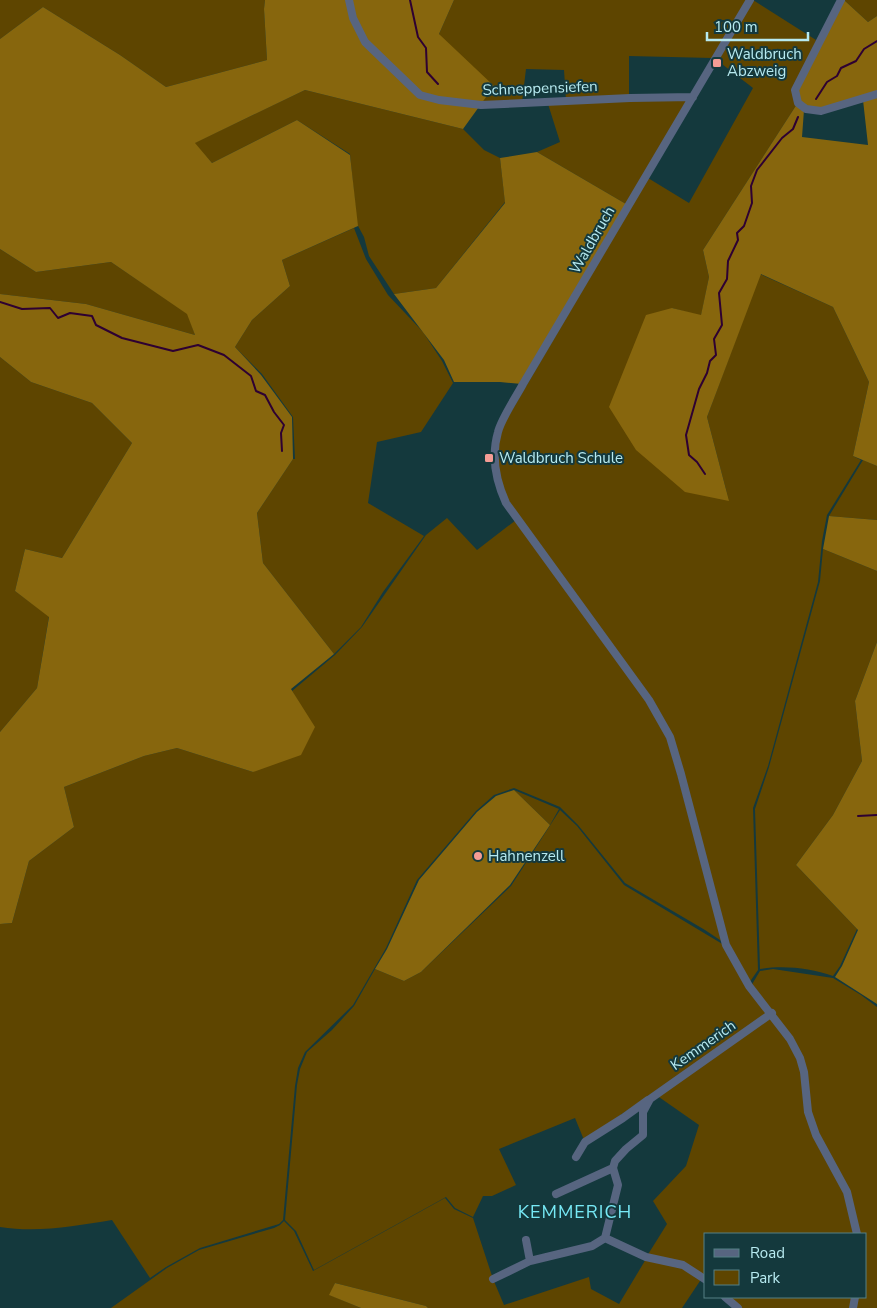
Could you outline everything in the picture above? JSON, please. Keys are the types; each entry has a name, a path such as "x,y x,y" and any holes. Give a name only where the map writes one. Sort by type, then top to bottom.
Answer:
{"street":[{"name":"Schneppensiefen","path":"349,0 353,18 365,42 420,95 439,100 482,105 693,97"},
{"name":"Waldbruch","path":"750,0 523,384 498,431 495,459 497,482 506,503 649,700 670,737 726,945 749,986 772,1013 790,1039 800,1058 804,1072 808,1112 816,1135 846,1192 858,1233"},
{"path":"841,0 795,90 798,103 806,109 821,111 877,94"},
{"name":"Kemmerich","path":"576,1157 585,1142 624,1118 772,1013"},
{"path":"493,1279 530,1261 592,1246 605,1238 618,1185 613,1168 616,1161 643,1135 643,1112 650,1098"},
{"path":"556,1194 613,1168"},
{"path":"605,1238 646,1257 683,1265 704,1279"},
{"path":"526,1240 530,1261"},
{"path":"726,1298 738,1308"}],"green space":[{"path":"0,0 265,0 267,60 166,87 120,55 43,7 0,39"},
{"path":"454,0 747,0 712,58 629,56 629,97 566,100 564,70 526,69 522,102 481,104 439,34"},
{"path":"753,0 816,40 797,104 703,250 709,277 701,316 672,308 729,501 707,417 760,274 833,307 869,382 853,456 861,460 827,515 818,582 768,766 753,808 758,970 749,983 729,944 671,736 508,503 499,476 498,460 500,431 648,178 689,203 753,88 718,61"},
{"path":"844,0 877,0 877,16 868,22"},
{"path":"305,90 463,129 484,150 500,158 505,202 436,288 394,294 369,256 364,237 357,224 350,154 297,120 212,163 194,143"},
{"path":"691,98 626,204 537,152 560,142 548,104"},
{"path":"354,228 366,259 388,295 423,332 442,361 453,383 421,432 377,442 368,503 424,536 383,592 361,627 334,654 263,563 257,513 293,459 295,459 293,417 262,374 235,347 252,320 290,286 282,260"},
{"path":"0,249 36,272 111,262 188,314 195,335 86,304 0,294"},
{"path":"0,357 31,382 92,403 132,443 62,558 25,549 15,591 49,616 37,688 0,732"},
{"path":"863,460 877,466 877,520 829,516"},
{"path":"447,518 477,550 516,520 647,701 667,737 723,942 625,883 578,825 560,807 514,788 494,795 476,811 417,880 386,948 353,1005 305,1052 298,1068 295,1086 283,1220 279,1224 200,1248 150,1278 112,1220 42,1229 0,1227 0,924 12,923 29,861 74,827 64,787 144,756 177,748 253,772 298,701 292,691 335,655 362,627 426,535"},
{"path":"823,549 877,571 877,642 855,701 862,761 833,815 796,865 857,929 840,966 833,976 797,968 778,967 760,969 755,809 769,767 820,581"},
{"path":"514,790 559,809 550,825"},
{"path":"560,810 577,826 624,885 724,945 769,1013 584,1140 575,1118 499,1149 516,1185 492,1196 483,1196 473,1217 455,1208 446,1197 314,1270 296,1231 285,1220 297,1085 300,1069 307,1052 332,1030 354,1006 375,969 404,981 421,972 511,886"},
{"path":"773,969 833,978 877,1007 877,1308 855,1308 857,1298 867,1298 867,1233 860,1233 849,1192 818,1134 810,1111 802,1057 751,986 760,971"},
{"path":"770,1016 789,1040 798,1058 802,1074 806,1112 845,1193 855,1233 704,1233 704,1277 647,1256 667,1224 653,1201 686,1166 699,1125 656,1095"},
{"path":"445,1198 454,1209 473,1218 493,1279 504,1305 589,1277 591,1289 619,1304 646,1259 682,1266 702,1278 682,1308 428,1308 335,1283 330,1295 361,1308 111,1308 167,1268 199,1250 274,1228 284,1221 294,1231 313,1271"},
{"path":"728,1298 854,1298 851,1308 740,1308"}],"shaded area":[{"path":"265,0 454,0 439,34 494,86 463,129 305,90 195,143 212,163 297,120 350,155 358,226 282,260 290,286 252,320 235,347 261,375 292,417 293,459 257,513 263,563 334,654 291,689 315,727 301,755 253,772 177,748 144,756 64,787 74,827 29,861 12,923 0,924 0,732 37,688 49,617 15,591 25,549 62,558 132,443 92,403 31,382 0,357 0,294 86,304 195,335 187,314 111,262 36,272 0,249 0,39 43,7 120,55 166,87 267,60"},
{"path":"844,0 868,22 877,16 877,93 851,102 821,109 805,107 798,97 797,90"},
{"path":"877,96 877,466 853,456 869,382 833,307 761,274 707,417 729,501 685,492 636,450 609,407 646,315 672,308 701,315 709,277 703,250 797,104 804,110 802,137 868,145 863,100"},
{"path":"537,152 626,204 522,384 454,382 444,360 394,294 436,288 505,203 500,158"},
{"path":"829,516 877,520 877,571 823,549"},
{"path":"877,642 877,1004 835,977 858,930 796,865 833,815 862,761 855,701"},
{"path":"514,790 550,825 510,885 421,972 404,981 375,969 387,949 419,880 477,812 496,796"},
{"path":"335,1283 428,1308 361,1308 329,1295"}],"waterway":[{"path":"410,0 418,37 426,48 427,72 438,84"},
{"path":"816,99 827,82 837,76 841,68 856,61 864,49 877,41"},
{"path":"705,474 697,462 689,455 686,435 699,389 707,373 710,361 716,355 714,339 722,325 719,293 727,279 728,261 738,240 737,233 744,226 752,203 751,186 757,170 782,138 793,129 798,117"},
{"path":"0,302 22,309 50,308 58,318 70,313 92,316 96,325 122,338 173,351 198,345 224,355 251,376 256,391 265,395 284,425 281,433 282,451"},
{"path":"858,816 877,815"}],"place":[{"name":"Waldbruch Abzweig","path":"717,63"},
{"name":"Waldbruch Schule","path":"489,458"},
{"name":"Hahnenzell","path":"478,856"}],"district":[{"name":"KEMMERICH","path":"575,1212"}]}
